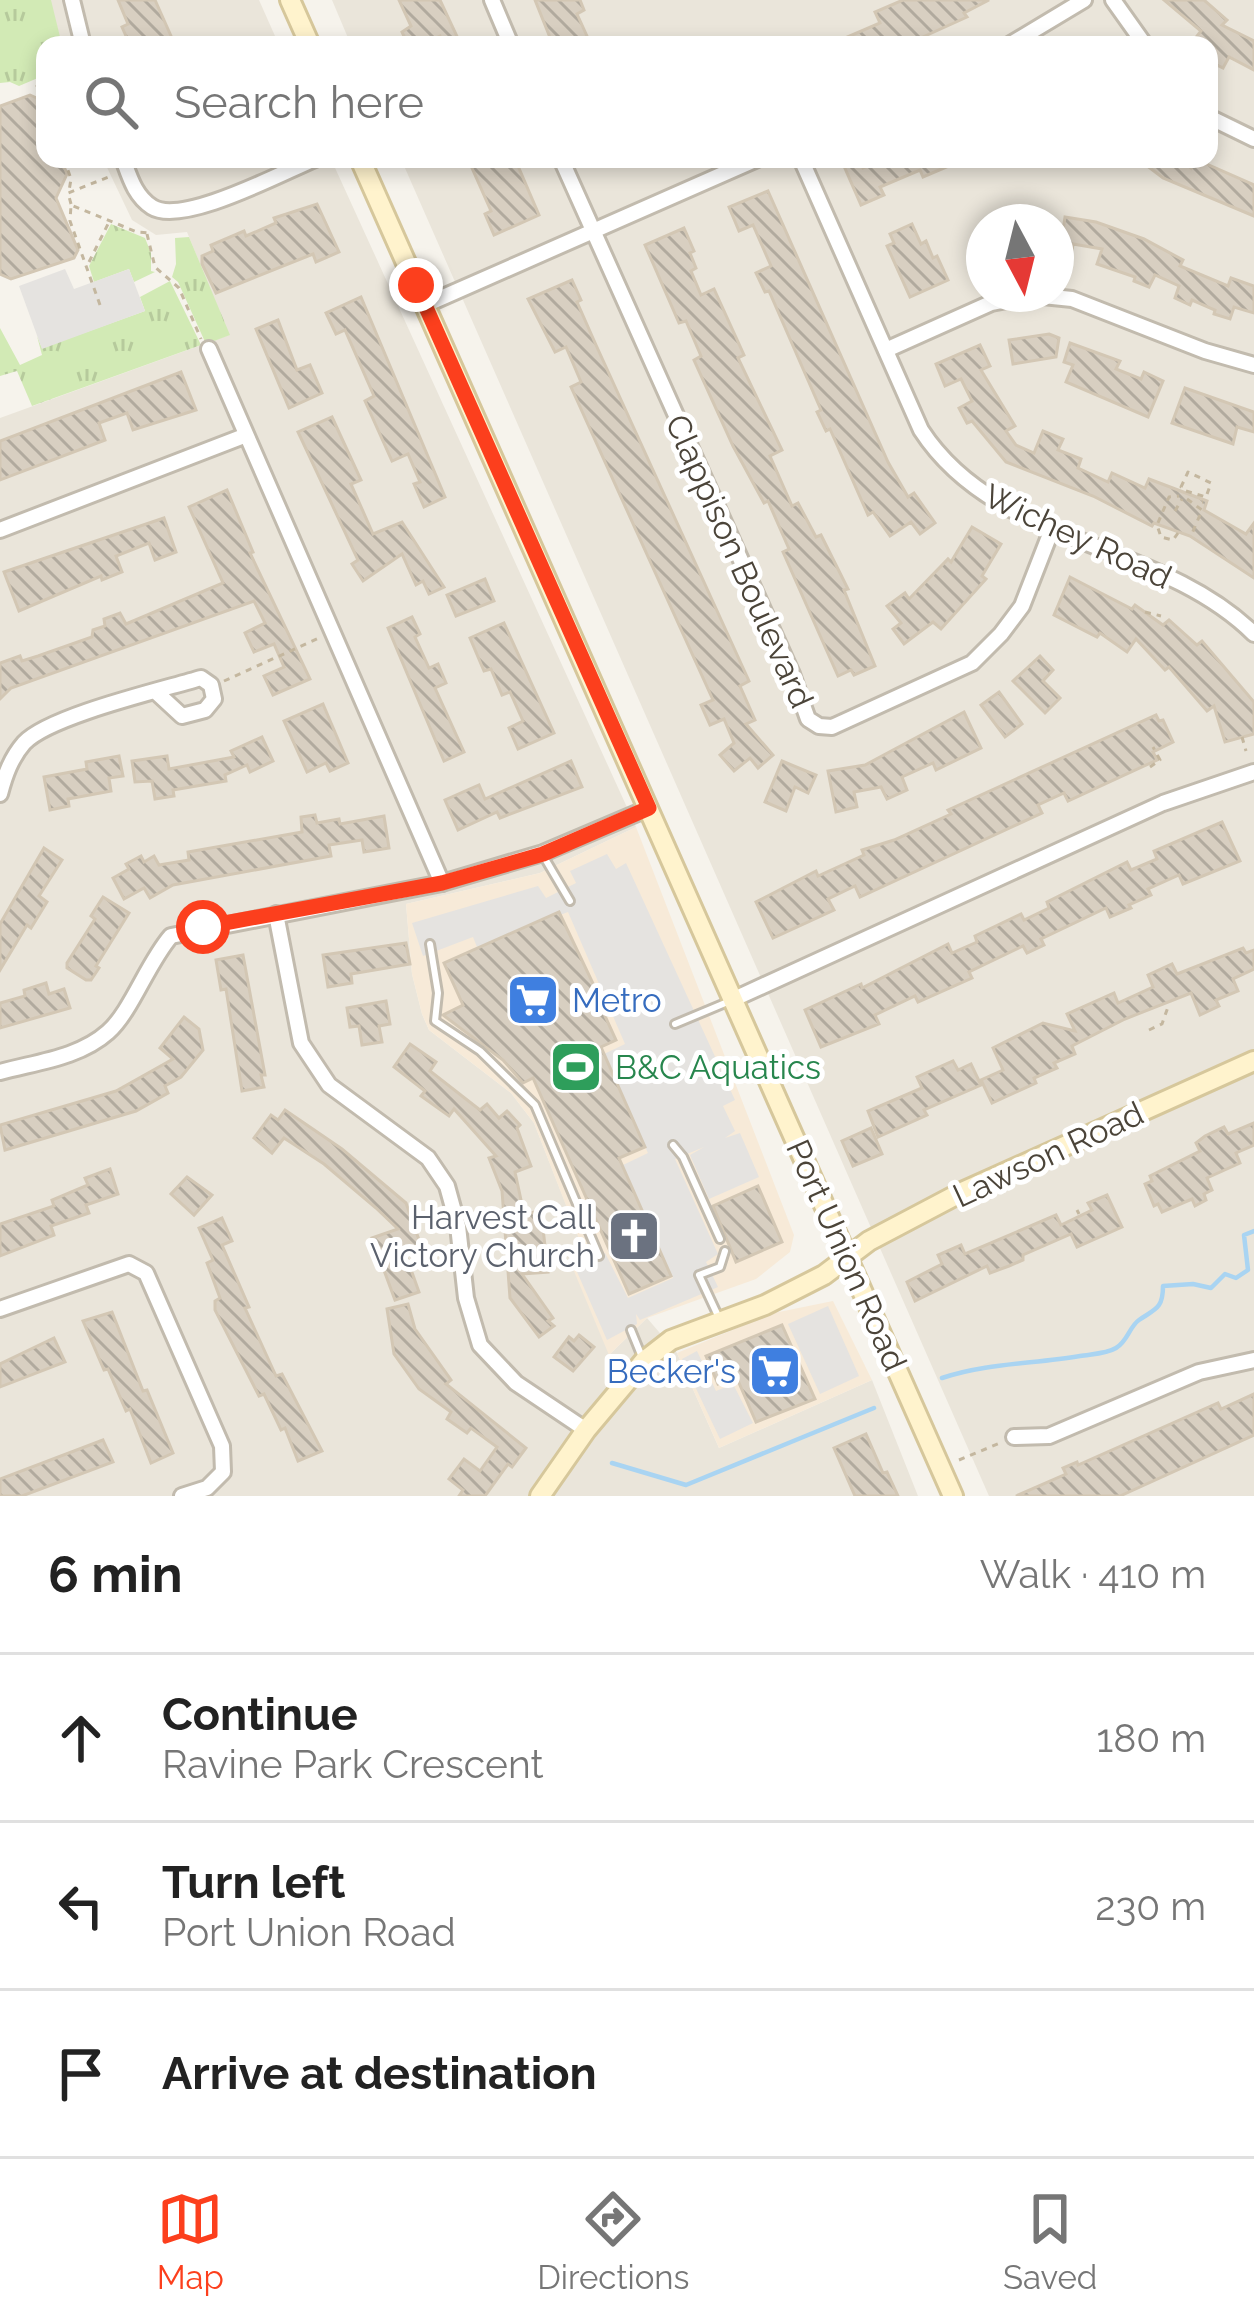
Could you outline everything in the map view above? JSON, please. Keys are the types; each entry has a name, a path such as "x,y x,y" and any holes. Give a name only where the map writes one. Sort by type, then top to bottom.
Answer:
{"main road":[{"path":"290,0 306,36"},
{"name":"Port Union Road","path":"364,168 952,1496"},
{"name":"Lawson Road","path":"644,1360 671,1340 765,1305 960,1192 1254,1060"},
{"path":"540,1496 644,1360"}],"street":[{"path":"72,0 81,36"},
{"path":"491,0 507,36"},
{"path":"1024,36 1084,0"},
{"path":"1113,0 1139,36"},
{"path":"1218,121 1254,139"},
{"path":"127,168 138,196 157,211 185,213 293,168"},
{"name":"Clappison Boulevard","path":"565,168 808,719 819,727 845,724 972,663 1022,606 1052,529"},
{"path":"425,305 736,168"},
{"name":"Wichey Road","path":"805,168 921,430 947,465 987,496 1052,529 1176,580 1225,609 1254,634"},
{"path":"886,350 991,304 1033,295 1072,299 1254,365"},
{"path":"209,350 442,883"},
{"path":"0,530 244,436"},
{"path":"0,794 6,770 26,741 48,726 156,692 201,678 211,686 214,699 205,710 182,716 156,692"},
{"path":"734,999 1165,802 1254,772"},
{"path":"0,1072 77,1052 111,1030 171,936 442,883 543,854 649,808"},
{"path":"276,914 302,1043 329,1085 428,1158 446,1186 458,1226 466,1298 480,1345 516,1383 586,1430"},
{"path":"0,1309 129,1264 146,1273 222,1446 223,1472 207,1488 182,1496"},
{"path":"1014,1437 1049,1436 1199,1372 1254,1360"}],"lane":[{"path":"543,854 570,901"},
{"path":"430,944 438,993 435,1021 480,1051 535,1105 599,1256"},
{"path":"675,1024 734,999"},
{"path":"673,1144 720,1239"},
{"path":"721,1322 699,1275 720,1267 725,1251"},
{"path":"631,1330 644,1360"}],"path":[{"path":"67,168 70,221 100,305"},
{"path":"68,193 112,176"},
{"path":"71,205 149,234 154,267 179,288 209,350"},
{"path":"87,266 110,220"},
{"path":"1188,472 1211,483 1206,497 1186,490 1181,487 1188,472"},
{"path":"1178,533 1173,540 1158,535 1157,524 1169,497 1200,504 1191,536"},
{"path":"1174,511 1183,498"},
{"path":"1145,612 1161,616"},
{"path":"211,686 331,632"},
{"path":"1242,737 1246,751"},
{"path":"1150,766 1160,760 1153,747"},
{"path":"1149,1030 1162,1024 1168,1007"},
{"path":"941,1469 1014,1437"}],"shaded area":[{"path":"48,0 259,0 275,36 56,36"},
{"path":"332,0 1254,0 1254,1496 989,1496 405,168 1218,168 1218,36 347,36"},
{"path":"107,168 335,168 636,827 540,873 406,904 412,974 429,1030 511,1093 534,1123 587,1258 572,1264 610,1354 647,1318 677,1353 719,1448 872,1380 918,1496 0,1496 0,418 229,335 187,232 156,235 132,220"},
{"path":"65,269 74,289 129,269 145,311 42,349 19,286"},
{"path":"636,827 794,1235 790,1252 756,1279 647,1318 609,1355 571,1264 586,1257 534,1123 511,1093 429,1030 412,974 406,904 540,873"},
{"path":"607,854 616,869 626,863 735,1100 723,1106 735,1131 725,1138 740,1133 759,1177 709,1199 690,1155 704,1147 675,1159 718,1254 706,1262 718,1287 640,1320 636,1314 637,1324 607,1340 574,1265 605,1253 628,1298 673,1278 623,1165 648,1153 604,1054 625,1044 568,912 477,947 473,937 423,956 412,923 538,886 546,898 576,883 570,871"},
{"path":"833,1301 872,1380 719,1448 677,1353 774,1313"},
{"path":"828,1306 859,1376 820,1394 788,1324"},
{"path":"697,1351 716,1391 733,1384 753,1423 720,1439 682,1359"}],"green space":[{"path":"0,0 51,0 60,36 36,36 36,79 19,86 0,83"},
{"path":"111,224 145,238 155,272 134,282 129,269 94,282 89,266"},
{"path":"189,237 230,335 206,344 172,277 175,238"},
{"path":"170,281 201,345 32,406 17,371 0,376 0,328 20,365 42,355 37,336 42,348 145,311 140,297"}],"building":[{"path":"118,0 155,0 171,36 126,36 122,27 128,24"},
{"path":"399,0 440,0 457,36 404,36 402,32 411,26"},
{"path":"535,0 580,0 584,10 577,14 587,36 549,36"},
{"path":"903,0 989,0 964,13 967,17 925,36 850,36 880,23 875,12"},
{"path":"1164,0 1204,0 1227,20 1222,25 1254,41 1254,70 1229,57 1223,68 1218,66 1218,36 1197,36 1201,31"},
{"path":"30,95 36,98 36,168 65,168 67,174 56,198 78,250 74,258 11,279 0,274 0,106"},
{"path":"472,168 519,168 539,215 494,235 485,214 491,211"},
{"path":"845,168 944,168 923,177 920,170 880,187 884,195 861,205"},
{"path":"1150,168 1215,168 1254,185 1254,216"},
{"path":"768,191 888,462 908,497 914,493 935,523 920,534 911,522 890,536 873,512 868,515 830,429 826,431 817,412 821,410 769,291 765,292 756,273 771,266 753,225 739,231 729,207"},
{"path":"317,204 339,252 316,262 313,254 216,293 202,264 202,256 213,251 211,245 244,231 246,236 276,223 274,218"},
{"path":"1074,218 1144,239 1183,260 1180,266 1228,286 1231,278 1254,286 1254,313 1234,307 1230,319 1192,300 1190,305 1175,298 1179,286 1155,275 1149,287 1097,264 1102,249 1074,244"},
{"path":"912,224 921,244 926,241 933,258 937,256 948,280 910,297 887,246 894,243 890,234"},
{"path":"684,228 694,251 690,253 696,268 691,271 701,295 714,289 744,355 738,358 782,450 770,456 792,506 798,503 816,537 821,535 848,589 844,590 875,666 854,675 851,670 838,676 783,552 789,549 768,501 764,503 733,446 694,360 701,356 686,321 679,323 645,245"},
{"path":"572,280 581,300 577,302 749,681 740,686 755,720 746,724 773,755 758,768 750,758 734,771 720,755 734,743 724,719 710,725 701,705 713,700 571,387 581,382 566,347 555,352 528,299"},
{"path":"361,297 445,497 424,507 408,454 392,461 365,401 374,396 345,330 336,334 326,313"},
{"path":"278,320 297,370 310,365 322,393 289,408 256,329"},
{"path":"1049,334 1059,338 1056,357 1013,364 1009,340"},
{"path":"1070,343 1120,361 1116,369 1141,379 1144,372 1163,381 1148,417 1066,382 1073,365 1064,362"},
{"path":"980,345 990,366 981,370 1015,426 1006,431 1016,445 1034,453 1043,431 1063,439 1058,450 1081,459 1078,468 1108,482 1112,473 1145,488 1149,479 1207,501 1204,510 1246,534 1254,523 1254,578 1190,536 1152,526 1093,496 1006,462 972,421 967,423 959,408 972,401 961,379 945,386 936,364"},
{"path":"181,372 196,410 133,430 127,413 99,423 105,440 0,480 0,441"},
{"path":"1185,388 1254,412 1254,432 1237,427 1233,444 1172,423"},
{"path":"332,417 361,480 351,484 373,534 402,522 444,587 429,594 423,581 416,585 402,554 363,581 352,564 358,560 298,432"},
{"path":"227,490 250,553 310,679 273,695 264,676 284,667 274,644 254,652 245,633 265,623 254,601 11,688 0,699 0,663 20,656 22,661 92,637 93,630 105,626 104,619 120,613 126,624 223,583 189,507"},
{"path":"164,518 176,552 155,560 149,543 116,556 122,572 102,580 101,576 19,611 4,572"},
{"path":"972,527 1001,544 982,576 986,579 941,629 933,622 904,644 893,629 901,623 887,606 905,593 909,599 948,559 951,562"},
{"path":"1070,577 1132,609 1135,605 1163,625 1169,620 1197,645 1202,641 1254,702 1254,734 1225,742 1214,706 1207,711 1169,667 1165,670 1136,639 1127,652 1100,633 1097,637 1054,615"},
{"path":"485,579 494,601 456,616 447,595"},
{"path":"412,617 429,668 438,664 446,683 435,688 464,752 444,761 388,628"},
{"path":"504,623 554,733 518,749 509,728 523,721 510,692 502,695 491,669 484,671 470,638"},
{"path":"1040,656 1053,670 1043,681 1060,698 1045,713 1013,681"},
{"path":"999,692 1022,724 1005,737 981,705"},
{"path":"323,704 348,763 330,771 326,763 307,772 284,721"},
{"path":"964,712 981,748 936,770 933,763 902,777 907,790 887,799 881,787 854,792 857,807 836,812 828,771 865,765"},
{"path":"1156,715 1173,742 1153,752 1157,760 1068,801 1064,793 1038,805 1042,813 860,897 855,886 828,899 834,910 773,938 756,902"},
{"path":"262,737 273,761 250,772 247,765 225,775 226,781 173,790 174,796 155,799 152,781 135,782 132,761 167,756 169,769 234,757 231,751"},
{"path":"119,756 123,776 109,778 111,791 68,799 69,806 50,810 44,777 87,769 86,762"},
{"path":"571,761 582,787 500,818 497,812 458,830 445,800 479,785 485,799"},
{"path":"782,761 816,775 808,793 795,787 786,811 765,802"},
{"path":"315,815 317,823 339,819 340,824 384,816 389,848 364,852 362,840 329,845 331,856 173,885 150,898 144,888 124,899 113,878 141,856 144,862 154,856 159,865 189,860 188,852 302,832 301,817"},
{"path":"1222,822 1240,861 1183,884 1179,875 1148,889 1151,895 1129,905 1131,908 1110,917 1106,908 1041,939 1044,945 1027,953 1023,946 969,972 972,978 918,1002 915,996 875,1015 879,1024 821,1047 805,1010 861,984 862,988 948,944 952,953 977,942 975,936 1021,914 1024,920 1049,908 1047,902 1127,862 1131,870 1157,859 1154,851"},
{"path":"44,848 62,860 39,896 47,902 0,970 0,924"},
{"path":"103,897 129,913 99,968 86,980 67,968 67,963"},
{"path":"559,912 616,1040 601,1047 645,1147 619,1158 671,1276 629,1294 533,1078 523,1083 503,1060 443,1015 463,1005 444,963"},
{"path":"406,943 410,964 351,974 352,983 328,987 323,955"},
{"path":"1243,948 1246,953 1254,950 1254,969 1233,979 1238,991 1216,1000 1219,1006 1200,1015 1191,993 1125,1019 1072,1046 1075,1054 1054,1063 1057,1068 1034,1078 1036,1083 992,1103 981,1080 1003,1070 993,1048 1043,1023 1075,1031 1067,1014 1114,993 1118,1003 1153,987 1148,975 1172,964 1177,974"},
{"path":"243,955 265,1075 261,1075 264,1087 242,1091 226,989 221,990 216,960"},
{"path":"46,983 49,994 64,989 70,1008 0,1028 0,1003"},
{"path":"386,1001 390,1024 379,1026 382,1042 362,1045 359,1026 350,1027 347,1008"},
{"path":"184,1017 199,1029 203,1050 181,1077 165,1086 168,1093 136,1111 5,1150 0,1125 116,1091 173,1059 160,1048"},
{"path":"410,1044 436,1062 430,1071 480,1110 487,1104 499,1118 507,1111 520,1125 517,1128 531,1166 515,1172 524,1214 541,1211 548,1272 522,1274 554,1326 539,1337 510,1298 502,1191 489,1158 496,1156 454,1109 449,1116 421,1096 425,1091 394,1067"},
{"path":"953,1061 958,1070 971,1064 981,1085 878,1137 868,1111 922,1088 917,1077"},
{"path":"285,1110 342,1149 406,1203 424,1254 416,1246 404,1250 419,1292 395,1300 372,1238 398,1229 376,1208 284,1138 272,1153 254,1138 271,1115 278,1120"},
{"path":"1254,1123 1254,1145 1236,1153 1240,1163 1207,1178 1212,1190 1204,1194 1206,1200 1195,1206 1192,1199 1162,1212 1158,1204 1154,1206 1145,1184 1152,1181 1150,1176 1200,1151 1196,1143 1205,1136 1224,1127 1228,1134"},
{"path":"871,1128 882,1154 853,1166 842,1141"},
{"path":"110,1169 118,1194 86,1205 89,1213 51,1226 54,1235 0,1256 0,1224 54,1206 52,1200 88,1185 85,1178"},
{"path":"187,1177 212,1195 194,1215 171,1194"},
{"path":"758,1186 782,1242 736,1262 713,1206"},
{"path":"1107,1195 1122,1227 1077,1247 1071,1234 1023,1255 1023,1260 990,1273 987,1266 915,1301 907,1282 942,1264 938,1255 961,1245 965,1254 1056,1215 1061,1225 1092,1210 1088,1203"},
{"path":"222,1218 232,1241 222,1245 249,1307 245,1308 276,1376 282,1374 322,1451 298,1461 285,1428 281,1430 264,1394 259,1396 215,1310 220,1298 207,1263 213,1260 199,1228"},
{"path":"408,1304 415,1329 451,1380 446,1384 526,1448 485,1496 459,1496 463,1490 449,1479 464,1459 480,1471 497,1447 471,1428 467,1433 447,1419 451,1412 419,1389 394,1354 387,1309"},
{"path":"112,1312 173,1453 151,1463 130,1409 126,1411 108,1369 104,1370 83,1321"},
{"path":"782,1325 815,1399 756,1422 736,1376 718,1384 706,1356"},
{"path":"579,1335 594,1347 573,1371 554,1357 569,1337 574,1341"},
{"path":"54,1338 65,1362 0,1387 0,1364"},
{"path":"1254,1394 1254,1435 1120,1496 1016,1496 1066,1474 1063,1468 1077,1462 1218,1403 1221,1409"},
{"path":"866,1434 898,1496 855,1496 834,1448"},
{"path":"103,1440 113,1462 22,1496 0,1496 0,1479"}],"waterway":[{"path":"942,1378 1112,1350 1157,1308 1163,1286 1211,1288 1225,1274 1236,1278 1248,1270 1244,1235 1254,1231"},
{"path":"612,1463 686,1485 874,1408"}],"place":[{"name":"Metro","path":"533,1000"},
{"name":"B&C Aquatics","path":"576,1067"},
{"name":"Harvest Call Victory Church","path":"634,1236"},
{"name":"Becker's","path":"775,1371"}],"route":[{"path":"203,927 442,883 543,854 649,808 416,285"}]}
